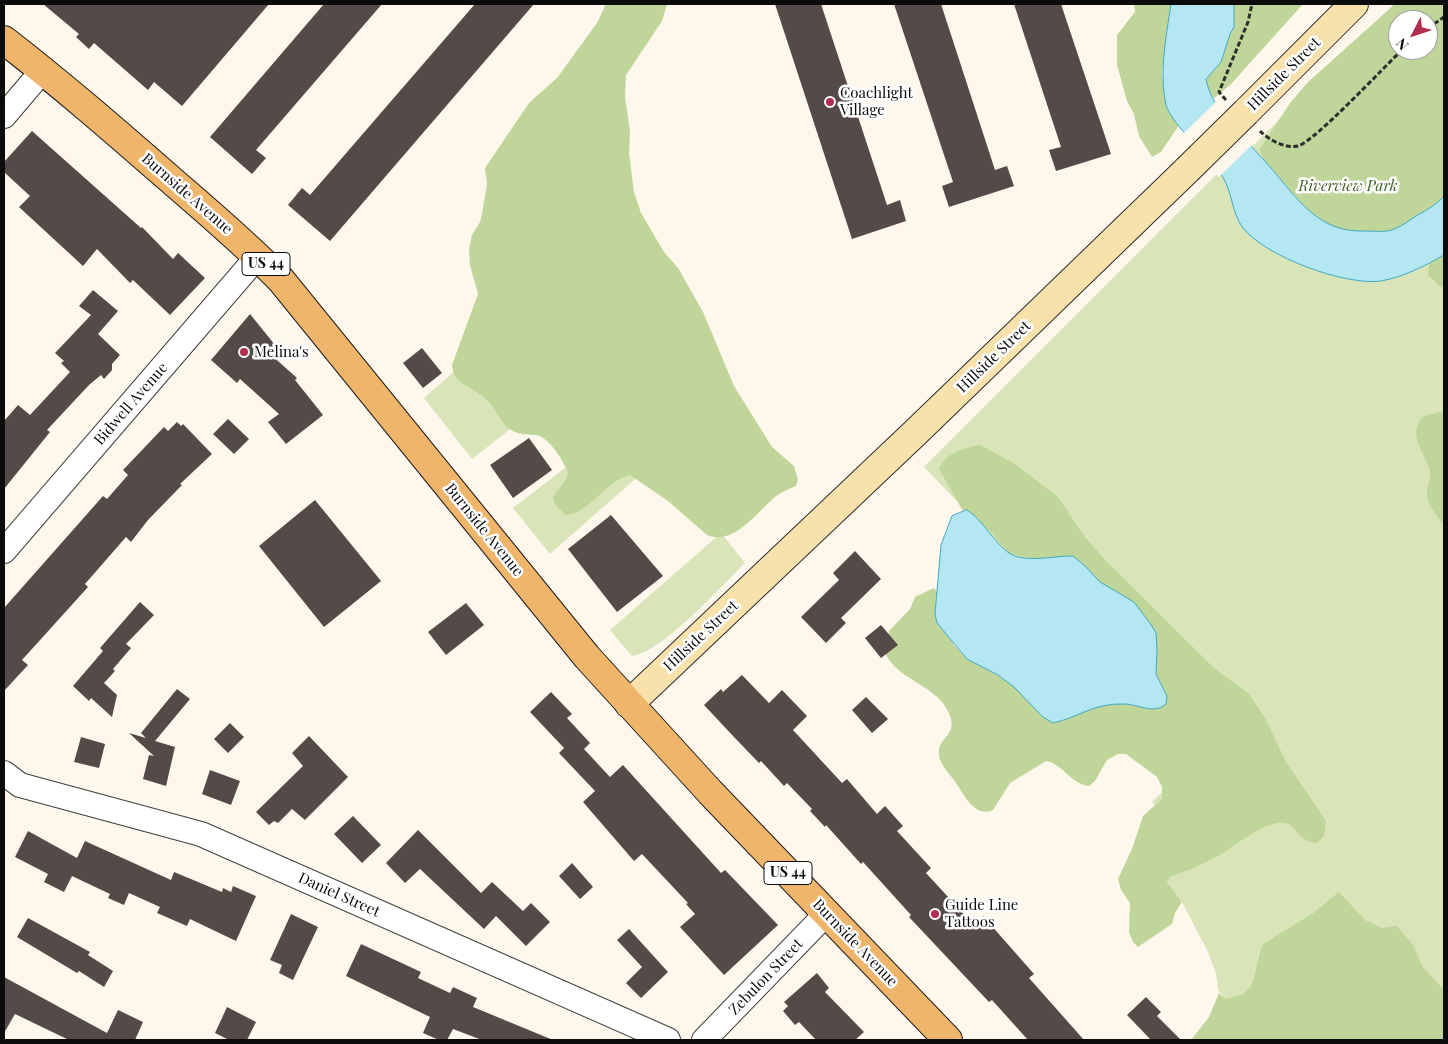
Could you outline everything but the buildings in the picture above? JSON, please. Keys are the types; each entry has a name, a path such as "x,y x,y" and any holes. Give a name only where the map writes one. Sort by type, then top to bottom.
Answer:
{"main road":[{"name":"Hillside Street","path":"629,704 916,432 1187,170 1354,4"},
{"name":"Burnside Avenue","path":"4,40 43,70 258,256 301,304 554,618 629,704 948,1040"}],"street":[{"path":"4,116 43,70"},
{"name":"Bidwell Avenue","path":"4,551 258,256"},
{"name":"Daniel Street","path":"4,772 20,785 201,834 668,1040"},
{"name":"Zebulon Street","path":"704,1040 827,913"}],"path":[{"path":"1252,4 1248,22 1219,92 1269,139 1288,146 1299,146 1317,134 1392,60"}],"green space":[{"path":"606,4 667,4 662,21 626,75 625,97 630,132 629,153 634,192 641,213 664,252 678,268 703,312 734,386 772,447 794,466 798,480 796,486 777,495 744,526 726,536 707,535 668,501 630,475 613,483 583,509 565,515 555,504 553,497 566,479 568,472 555,450 540,436 519,433 510,429 483,396 456,378 453,372 452,365 478,294 470,265 469,249 472,235 480,222 482,214 487,184 485,168 529,103 557,78 597,23"},
{"path":"1134,4 1171,4 1162,73 1167,108 1179,125 1161,152 1152,157 1139,136 1134,114 1127,101 1117,65 1117,35 1135,12"},
{"path":"1234,4 1303,4 1231,84 1214,98 1209,94 1206,79 1221,62 1234,27"},
{"path":"1394,4 1444,4 1444,267 1433,281 1444,288 1444,1040 1307,937 1281,936 1266,942 1261,947 1252,986 1237,997 1227,998 1222,996 1218,989 1216,973 1207,950 1182,902 1167,882 1170,877 1208,860 1152,802 1222,734 1084,731 1064,612 924,467 1226,165 1230,169 1388,10 1388,60 1438,60 1438,10 1388,10"},
{"name":"Riverview Park","path":"1395,4 1444,4 1444,196 1434,206 1393,230 1388,231 1344,229 1329,224 1316,216 1294,195 1263,158 1260,149 1290,103 1307,83 1388,10 1388,60 1438,60 1438,10 1388,10"},
{"path":"590,252 651,319 472,459 424,398"},
{"path":"1444,255 1444,288 1439,286 1428,275 1429,264"},
{"path":"1439,412 1444,413 1444,526 1428,501 1427,492 1430,472 1416,432 1422,417"},
{"path":"629,419 660,457 550,554 513,508"},
{"path":"980,445 1015,464 1058,497 1084,536 1105,560 1214,668 1249,694 1265,718 1286,762 1326,821 1324,836 1317,843 1305,839 1289,824 1277,823 1258,830 1211,860 1170,877 1167,882 1182,902 1175,913 1172,924 1138,947 1133,942 1129,932 1130,903 1121,890 1118,879 1132,849 1143,816 1162,799 1162,787 1157,777 1126,754 1118,754 1107,760 1095,781 1089,786 1077,782 1057,766 1046,761 1010,783 993,810 980,811 965,797 940,758 940,746 949,733 952,724 946,708 930,691 891,663 885,653 889,631 910,609 915,597 934,588 937,592 935,614 954,645 967,659 998,675 1020,691 1043,717 1063,721 1083,710 1116,703 1148,709 1163,707 1167,696 1156,674 1156,633 1134,602 1100,582 1076,558 1069,556 1036,559 1009,554 991,532 967,510 963,511 939,469 950,455"},
{"path":"721,533 745,563 675,631 645,652 632,656 610,630"},
{"path":"1339,892 1365,920 1382,928 1397,926 1413,945 1422,966 1444,990 1444,1040 1191,1040 1209,1017 1219,993 1229,998 1243,994 1249,989 1253,983 1263,944 1312,914"}],"water":[{"path":"1171,4 1234,4 1234,27 1221,62 1206,79 1209,91 1214,102 1229,122 1305,207 1329,224 1344,229 1388,231 1393,230 1434,206 1444,196 1444,255 1422,267 1397,277 1381,281 1366,281 1348,279 1308,267 1288,259 1254,239 1239,221 1227,185 1218,170 1181,129 1166,105 1163,67"},
{"path":"967,510 1011,554 1032,559 1073,556 1100,582 1134,602 1156,633 1156,674 1167,696 1166,704 1156,709 1151,709 1129,704 1113,704 1095,708 1053,723 1043,717 1014,687 998,675 967,659 937,623 935,614 941,545 952,516"}],"pier":[{"path":"1217,101 1253,144 1219,177 1183,134"}],"place":[{"name":"Coachlight Village","path":"830,102"},
{"name":"Melina's","path":"244,352"},
{"name":"Guide Line Tattoos","path":"935,914"}]}
